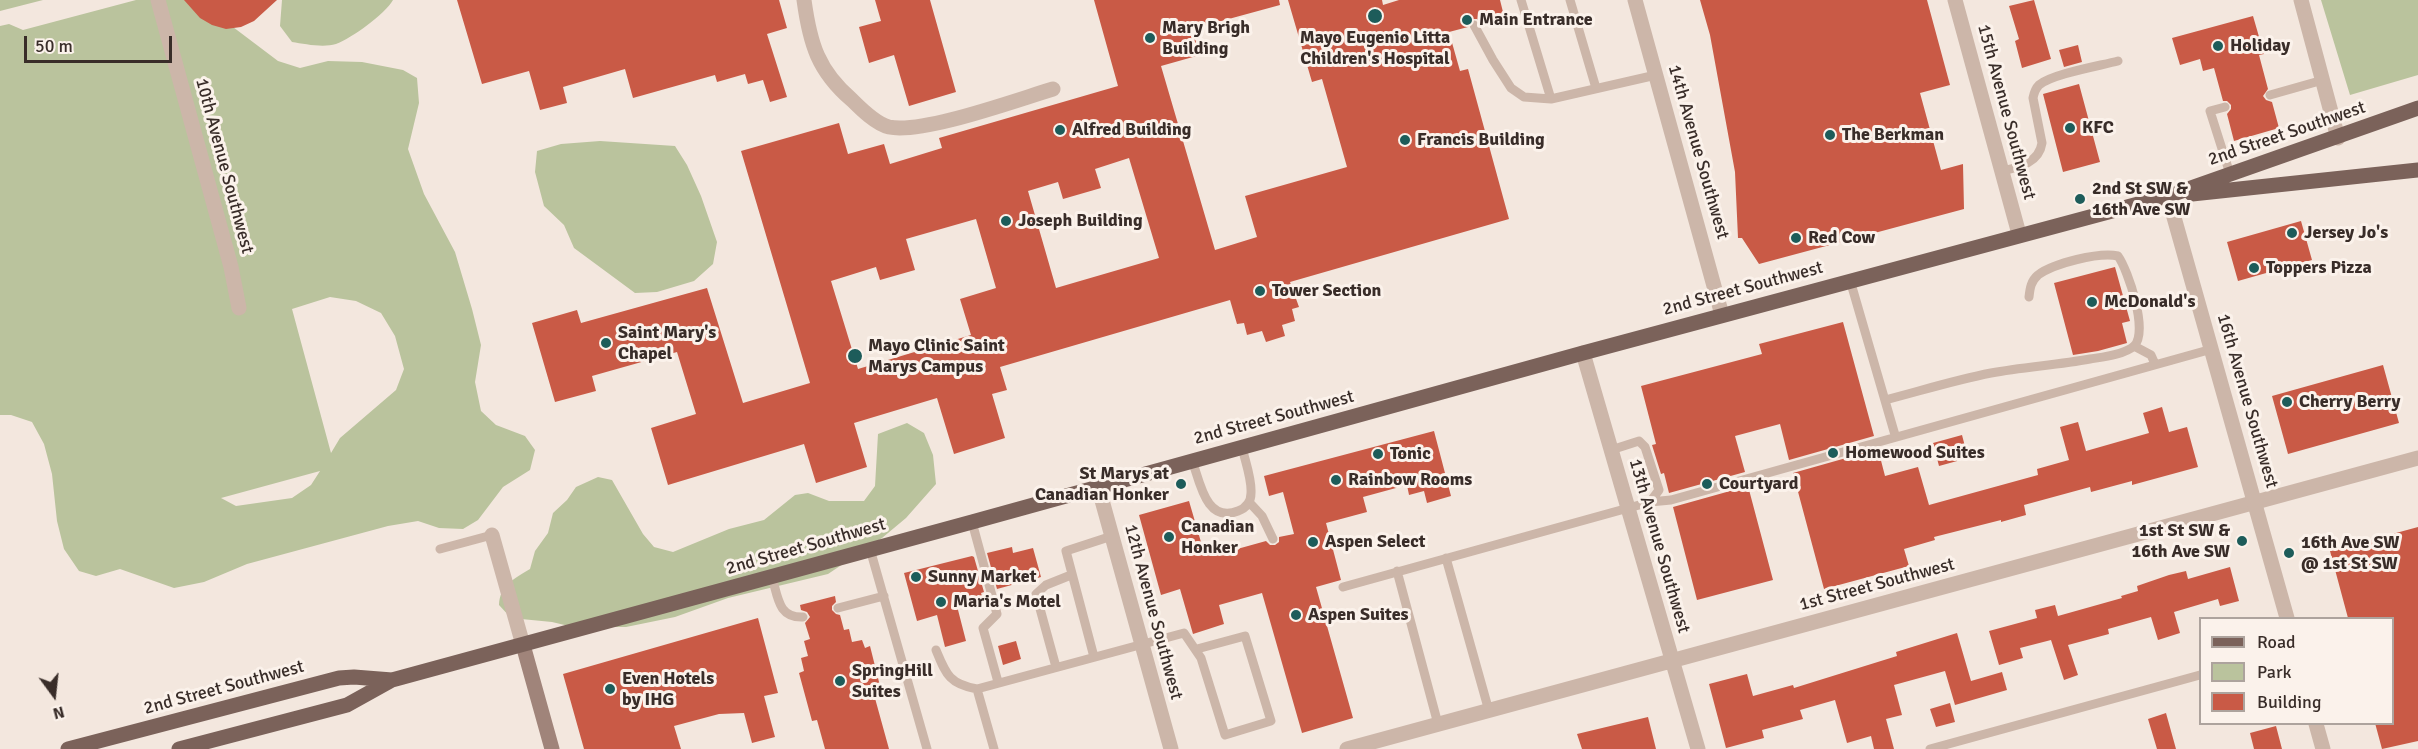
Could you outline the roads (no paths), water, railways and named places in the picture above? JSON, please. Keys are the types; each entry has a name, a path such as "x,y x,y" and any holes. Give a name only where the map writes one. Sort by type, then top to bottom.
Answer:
{"main road":[{"name":"2nd Street Southwest","path":"179,749 347,705 392,680 2168,195 2338,138 2418,108"},
{"name":"2nd Street Southwest","path":"2168,195 2329,181 2418,170"},
{"path":"523,645 552,749"},
{"name":"2nd Street Southwest","path":"68,749 339,678 392,680"}],"street":[{"name":"10th Avenue Southwest","path":"158,0 231,267 239,308"},
{"path":"804,0 806,18 818,61 834,85 886,127 927,126 1053,89"},
{"name":"14th Avenue Southwest","path":"1635,0 1722,315"},
{"name":"15th Avenue Southwest","path":"1955,0 2019,234"},
{"path":"2301,0 2338,138"},
{"name":"16th Avenue Southwest","path":"2168,195 2287,617"},
{"name":"13th Avenue Southwest","path":"1583,353 1698,749"},
{"name":"1st Street Southwest","path":"1347,749 2418,458"},
{"name":"12th Avenue Southwest","path":"1098,486 1171,749"},
{"path":"492,535 523,645"},
{"path":"2316,725 2322,749"}],"lane":[{"path":"1521,0 1551,99"},
{"path":"1570,0 1596,88"},
{"path":"1474,25 1492,60 1511,88 1524,97 1551,99 1656,75"},
{"path":"2002,171 2025,165 2034,159 2041,149 2042,143 2033,98 2039,85 2058,77 2118,61"},
{"path":"2270,95 2322,80"},
{"path":"2225,107 2210,111 2230,174"},
{"path":"1885,400 1987,374 2070,363 2123,351 2134,346 2138,337 2139,327 2128,276 2118,256 2095,256 2059,265 2039,275 2031,284 2029,297"},
{"path":"1850,280 1895,435"},
{"path":"2134,346 2151,355 2155,364"},
{"path":"1343,587 1650,502 1671,500 1895,435 2212,349"},
{"path":"1611,450 1639,441 1646,447 1659,490 1650,502"},
{"path":"1192,460 1207,502 1214,511 1222,514 1232,513 1241,510 1249,502 1251,492 1242,447"},
{"path":"1249,502 1262,516 1273,539"},
{"path":"972,522 997,614 983,628 998,682"},
{"path":"440,549 492,535"},
{"path":"1094,657 1065,551 1112,536"},
{"path":"870,549 927,749"},
{"path":"1446,558 1489,711"},
{"path":"1397,571 1438,724"},
{"path":"1056,668 1036,594 1046,585 1071,575"},
{"path":"772,577 786,614 792,617 803,617"},
{"path":"838,608 884,597"},
{"path":"936,650 946,674 960,686 977,689 1184,633 1197,649 1226,735 1271,721 1245,636 1197,649"},
{"path":"1930,749 2199,675"},
{"path":"977,689 994,749"}],"place":[{"name":"Mayo Eugenio Litta Children's Hospital","path":"1375,16"},
{"name":"Main Entrance","path":"1467,20"},
{"name":"Mary Brigh Building","path":"1150,38"},
{"name":"Holiday","path":"2218,46"},
{"name":"KFC","path":"2070,128"},
{"name":"Alfred Building","path":"1060,130"},
{"name":"The Berkman","path":"1830,135"},
{"name":"Francis Building","path":"1405,140"},
{"name":"2nd St SW & 16th Ave SW","path":"2080,199"},
{"name":"Joseph Building","path":"1006,221"},
{"name":"Jersey Jo's","path":"2292,233"},
{"name":"Red Cow","path":"1796,238"},
{"name":"Toppers Pizza","path":"2254,268"},
{"name":"Tower Section","path":"1260,291"},
{"name":"McDonald's","path":"2092,302"},
{"name":"Saint Mary's Chapel","path":"606,343"},
{"name":"Mayo Clinic Saint Marys Campus","path":"855,356"},
{"name":"Cherry Berry","path":"2287,402"},
{"name":"Homewood Suites","path":"1833,453"},
{"name":"Tonic","path":"1378,454"},
{"name":"Rainbow Rooms","path":"1336,480"},
{"name":"St Marys at Canadian Honker","path":"1181,484"},
{"name":"Courtyard","path":"1707,484"},
{"name":"Canadian Honker","path":"1169,537"},
{"name":"1st St SW & 16th Ave SW","path":"2242,541"},
{"name":"Aspen Select","path":"1313,542"},
{"name":"16th Ave SW @ 1st St SW","path":"2289,553"},
{"name":"Sunny Market","path":"916,577"},
{"name":"Maria's Motel","path":"941,602"},
{"name":"Aspen Suites","path":"1296,615"},
{"name":"SpringHill Suites","path":"840,681"},
{"name":"Even Hotels by IHG","path":"610,689"}]}
